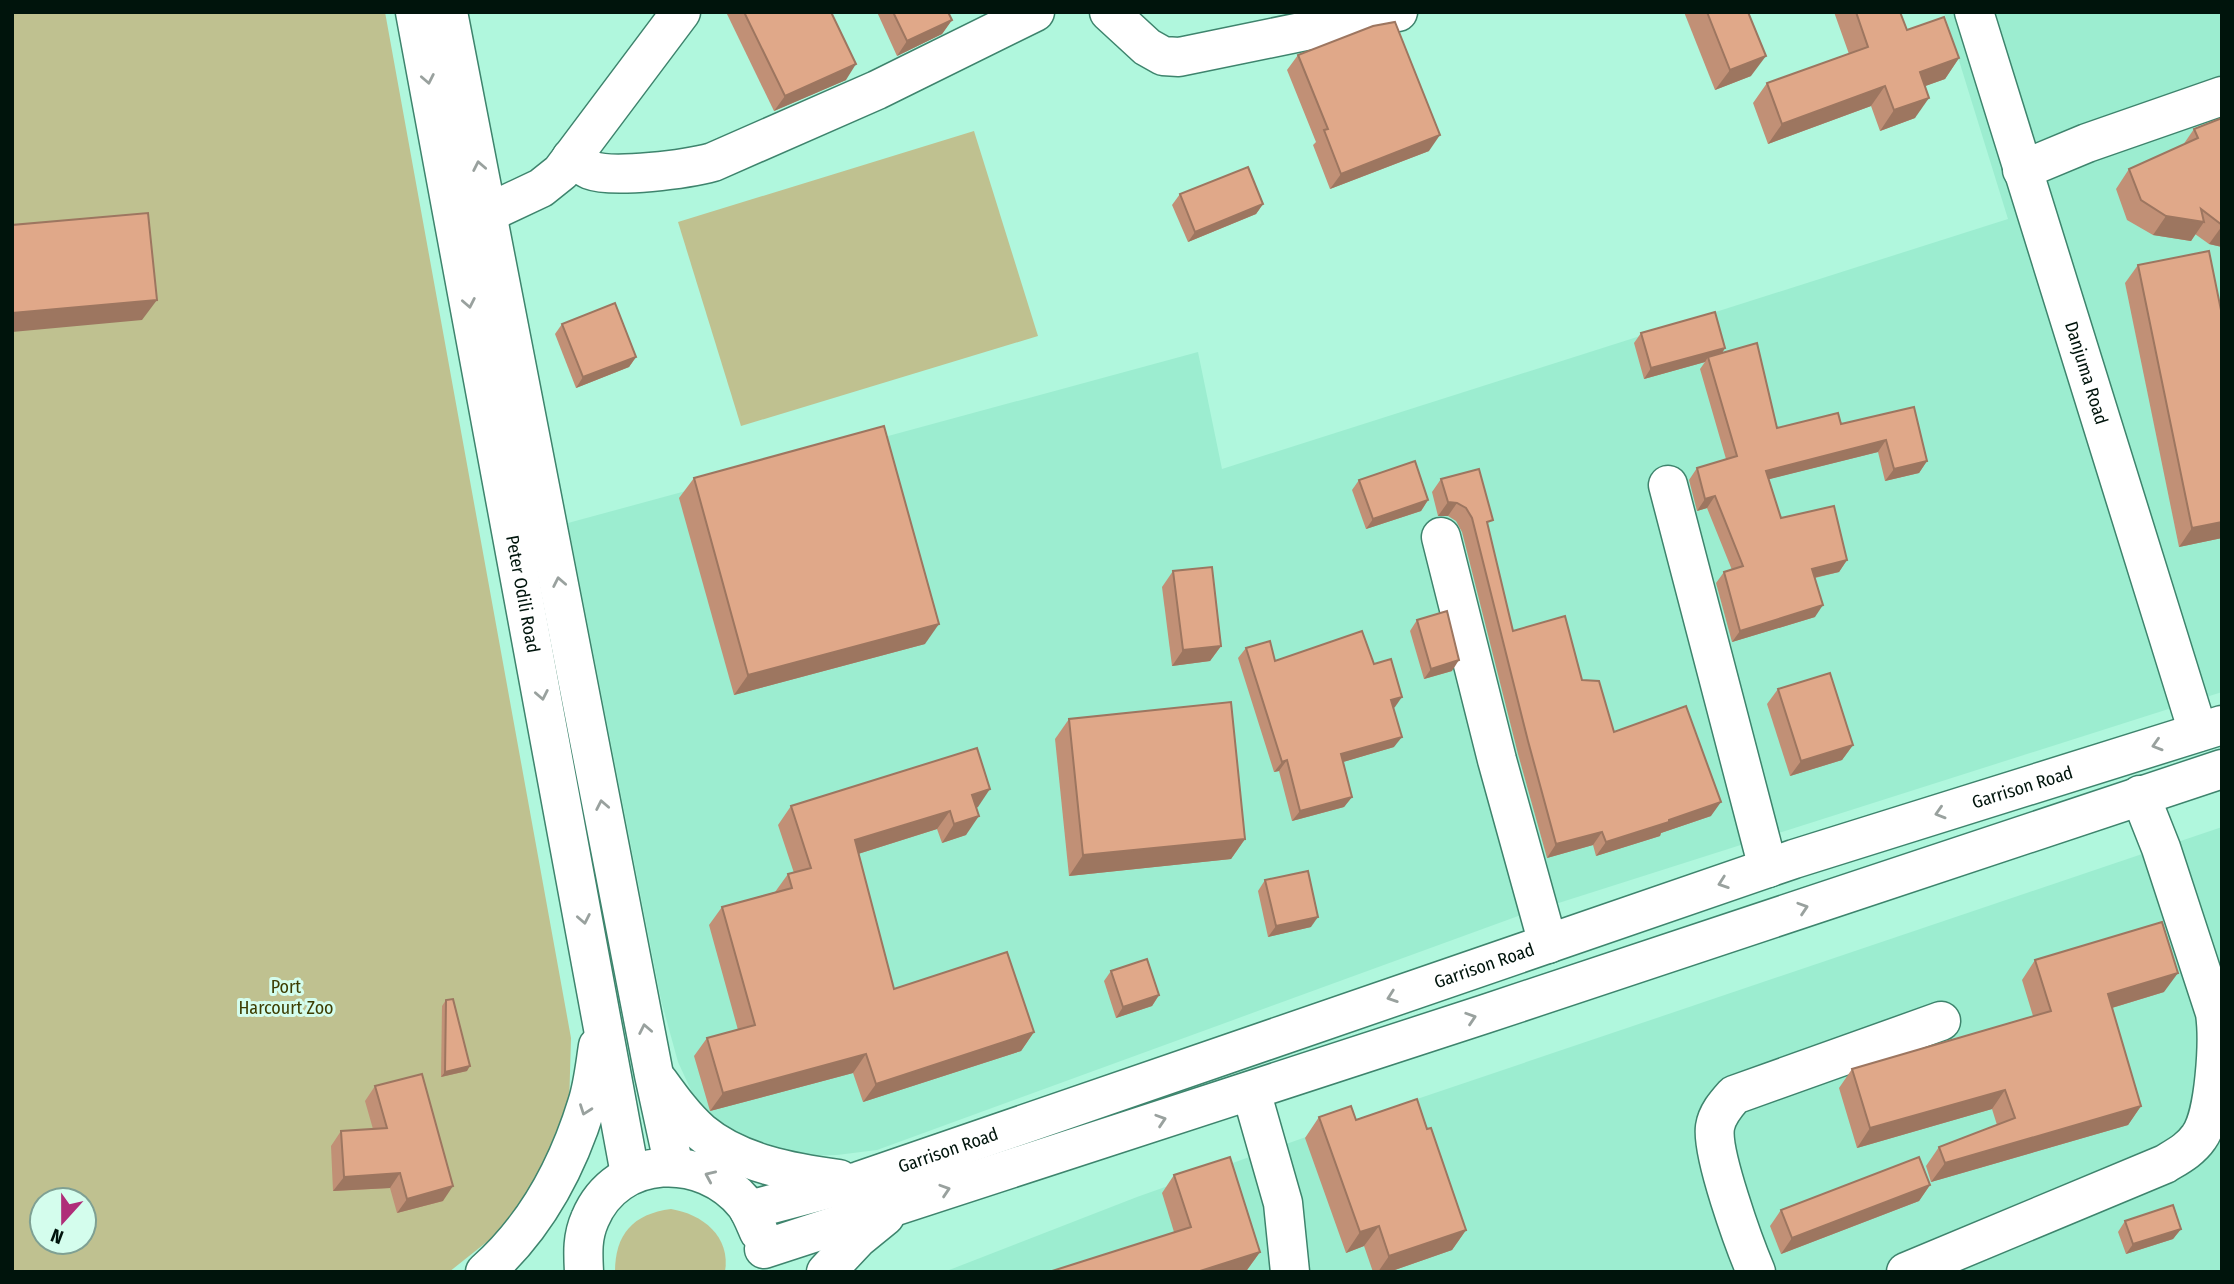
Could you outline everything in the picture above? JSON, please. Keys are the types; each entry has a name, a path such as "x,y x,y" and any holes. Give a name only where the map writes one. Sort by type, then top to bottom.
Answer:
{"main road":[{"name":"Peter Odili Road","path":"415,12 630,1174"},
{"path":"448,12 674,1167"},
{"path":"488,213 541,188 561,172 681,12"},
{"path":"571,158 589,170 604,173 686,169 713,162 877,90 993,21 1035,12"},
{"path":"1109,12 1147,47 1163,56 1179,57 1260,26 1398,12"},
{"name":"Danjuma Road","path":"1974,12 2022,170 2210,729"},
{"path":"2022,170 2087,143 2222,96"},
{"path":"1668,485 1769,868"},
{"path":"1441,537 1497,760 1548,944"},
{"name":"Garrison Road","path":"749,1210 859,1181 1769,868 2210,729"},
{"name":"Garrison Road","path":"762,1260 898,1205 1251,1091 2140,795 2219,778"},
{"path":"1906,1272 2165,1164 2189,1149 2201,1135 2210,1112 2217,1031 2215,1013 2165,861 2140,795"},
{"path":"485,1272 530,1225 560,1174 588,1102 603,1020"},
{"path":"1756,1272 1716,1152 1715,1126 1723,1106 1734,1095 1941,1021"},
{"path":"654,1075 683,1113 703,1133 733,1151 798,1174 859,1181"},
{"path":"1251,1091 1283,1203 1290,1272"},
{"path":"579,1270 590,1218 608,1192 630,1174 674,1167 695,1170 724,1183 749,1210 760,1233 762,1260"},
{"path":"825,1272 858,1238 898,1205"}],"shaded area":[{"path":"1944,12 2222,12 2222,692 1521,915 877,1150 798,1156 737,1137 710,1119 696,1101 678,1062 661,1000 568,523 1198,352 1222,469 2008,219"},
{"path":"2222,827 2222,1272 944,1272 1137,1197 1337,1126"}],"green space":[{"name":"Port Harcourt Zoo","path":"12,12 385,12 571,1038 569,1107 525,1201 493,1237 449,1272 12,1272"},
{"path":"974,131 1038,336 741,426 678,222"},
{"path":"671,1209 693,1216 712,1229 723,1248 725,1272 615,1272 618,1247 629,1228 646,1216"}],"building":[{"path":"744,12 831,12 856,64 785,96"},
{"path":"893,12 948,12 952,20 907,41"},
{"path":"1707,12 1748,12 1766,56 1730,70"},
{"path":"1856,12 1900,12 1907,30 1944,17 1959,58 1920,72 1929,98 1894,110 1885,86 1782,124 1767,83 1868,47"},
{"path":"1395,22 1440,135 1341,174 1324,130 1328,129 1298,55 1373,26"},
{"path":"2222,118 2222,225 2201,209 2204,222 2166,216 2141,200 2129,169 2198,138 2194,129"},
{"path":"1248,167 1263,204 1195,232 1180,194"},
{"path":"148,213 157,300 12,313 12,225"},
{"path":"2209,251 2222,315 2222,522 2192,528 2138,265"},
{"path":"615,303 636,357 583,377 562,324"},
{"path":"1715,312 1725,348 1651,368 1641,333"},
{"path":"1757,343 1777,428 1838,413 1841,424 1914,407 1927,461 1894,469 1886,440 1766,471 1781,518 1834,506 1847,560 1812,569 1823,605 1740,631 1724,572 1743,566 1715,496 1705,499 1697,468 1737,456 1708,357"},
{"path":"884,426 939,624 748,675 694,478"},
{"path":"1415,461 1428,500 1373,519 1359,480"},
{"path":"1479,469 1493,520 1487,522 1513,631 1565,616 1582,680 1599,681 1614,732 1686,706 1721,802 1606,842 1602,832 1556,844 1472,518 1466,508 1448,502 1441,479"},
{"path":"1212,567 1221,646 1183,650 1173,571"},
{"path":"1447,611 1459,660 1431,669 1417,620"},
{"path":"1362,631 1374,664 1391,659 1402,697 1391,700 1402,737 1341,754 1352,797 1300,811 1287,760 1282,762 1246,648 1270,641 1275,661"},
{"path":"1830,673 1853,745 1801,761 1778,689"},
{"path":"1231,702 1245,839 1083,855 1069,719"},
{"path":"977,748 990,789 972,795 979,816 954,824 950,811 855,840 894,989 1007,952 1034,1032 876,1084 866,1054 723,1093 707,1038 755,1025 722,907 792,888 788,874 811,868 791,806"},
{"path":"1308,871 1318,917 1276,926 1265,880"},
{"path":"2162,922 2178,973 2108,994 2141,1106 1945,1163 1939,1147 2015,1118 2005,1090 1870,1128 1852,1069 2051,1011 2035,960"},
{"path":"1147,959 1159,995 1123,1007 1111,971"},
{"path":"453,999 470,1066 445,1072 446,1000"},
{"path":"422,1074 453,1186 407,1199 400,1173 344,1177 341,1131 387,1128 375,1086"},
{"path":"1417,1099 1427,1129 1431,1128 1466,1230 1389,1256 1379,1226 1360,1232 1319,1117 1351,1106 1356,1120"},
{"path":"1230,1157 1260,1252 1197,1272 1049,1272 1191,1227 1174,1175"},
{"path":"1919,1157 1930,1185 1792,1238 1781,1210"},
{"path":"2173,1205 2181,1229 2133,1244 2125,1221"}]}
